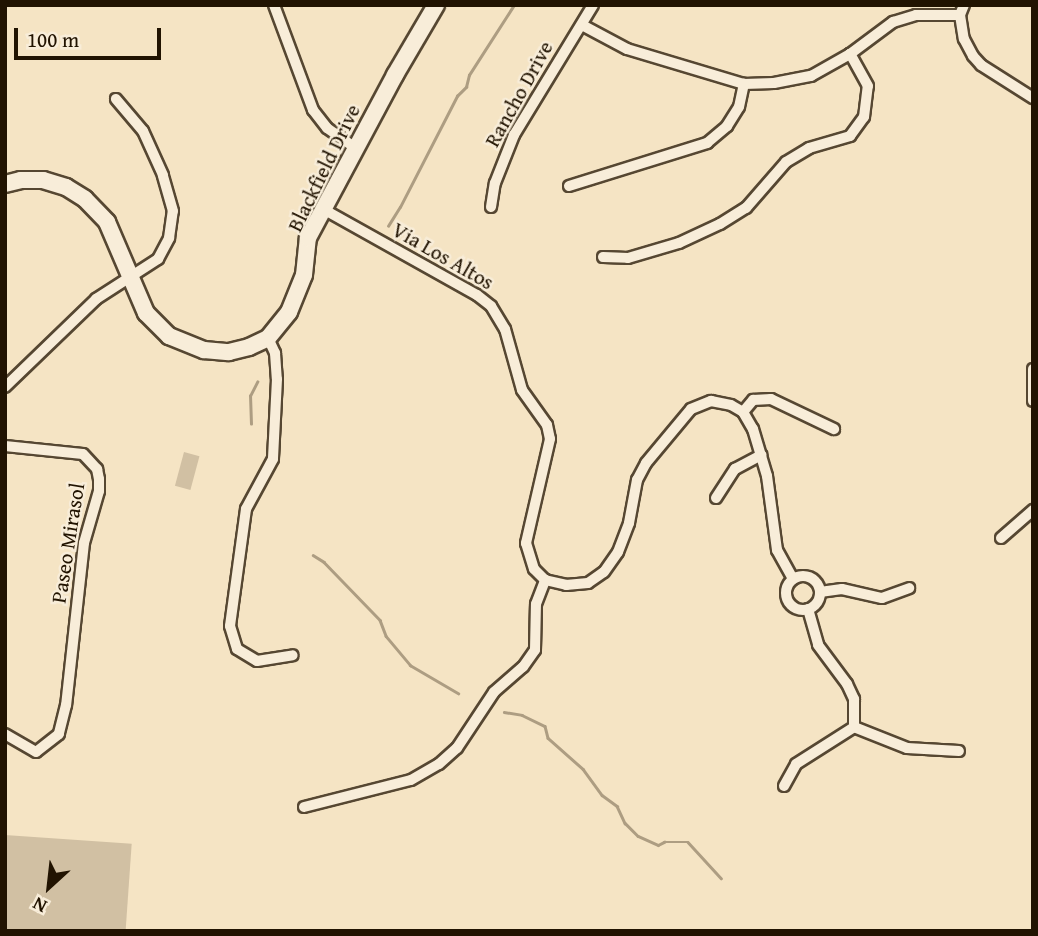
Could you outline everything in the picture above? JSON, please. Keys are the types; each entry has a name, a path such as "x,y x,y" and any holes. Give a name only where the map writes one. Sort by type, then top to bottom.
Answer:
{"street":[{"name":"Blackfield Drive","path":"268,338 289,312 304,275 308,238 436,5"},
{"name":"Rancho Drive","path":"491,207 495,183 514,135 593,5"},
{"path":"277,7 313,110 327,128 356,148"},
{"path":"582,25 627,49 744,84 774,83 811,76 849,54 892,22 916,15 962,10 964,39 981,65 1033,98"},
{"path":"603,257 628,258 678,243 720,224 746,208 786,162 810,149 850,136 864,117 868,86 849,54"},
{"path":"569,187 707,143 727,126 739,107 744,84"},
{"path":"5,387 96,299 158,259 169,238 173,211 163,175 143,131 116,99"},
{"path":"5,184 21,180 43,180 66,187 85,199 107,222 129,278 153,322 179,342 204,350 229,352 268,338 275,354 277,379 273,459 246,509 230,626 237,649 257,661 293,655"},
{"name":"Via Los Altos","path":"323,209 477,295 491,306 505,329 522,390 547,425 550,439 526,543 534,569 545,580"},
{"path":"1033,369 1033,401"},
{"path":"743,412 753,400 771,399 834,429"},
{"path":"304,807 411,780 439,764 457,748 494,692 523,667 535,650 536,604 545,580 566,585 588,583 604,572 618,552 629,523 637,480 646,463 691,410 711,401 730,405 743,412 753,429 761,455 777,550 793,579"},
{"name":"Paseo Mirasol","path":"5,446 79,453 92,461 99,479 99,491 84,543 66,705 59,734 36,752 5,734"},
{"path":"716,498 735,469 761,455"},
{"path":"1001,538 1033,510"},
{"path":"808,577 814,580 820,592 816,604 808,609 797,609 788,600 787,587 793,579 808,577"},
{"path":"820,592 842,589 882,598 909,588"},
{"path":"808,609 818,645 847,684 854,699 854,727"},
{"path":"854,727 907,748 959,751"},
{"path":"784,786 796,764 854,727"}],"shaded area":[{"path":"184,452 199,456 190,490 175,486"},
{"path":"5,835 132,844 126,931 5,931"}],"waterway":[{"path":"388,226 457,96 466,87 469,75 514,5"},
{"path":"251,424 250,396 257,382"},
{"path":"313,555 324,562 380,620 386,636 410,665 458,693"},
{"path":"504,712 522,715 545,726 548,738 583,769 602,795 617,806 625,823 638,836 658,845 664,842 688,842 721,878"}]}
